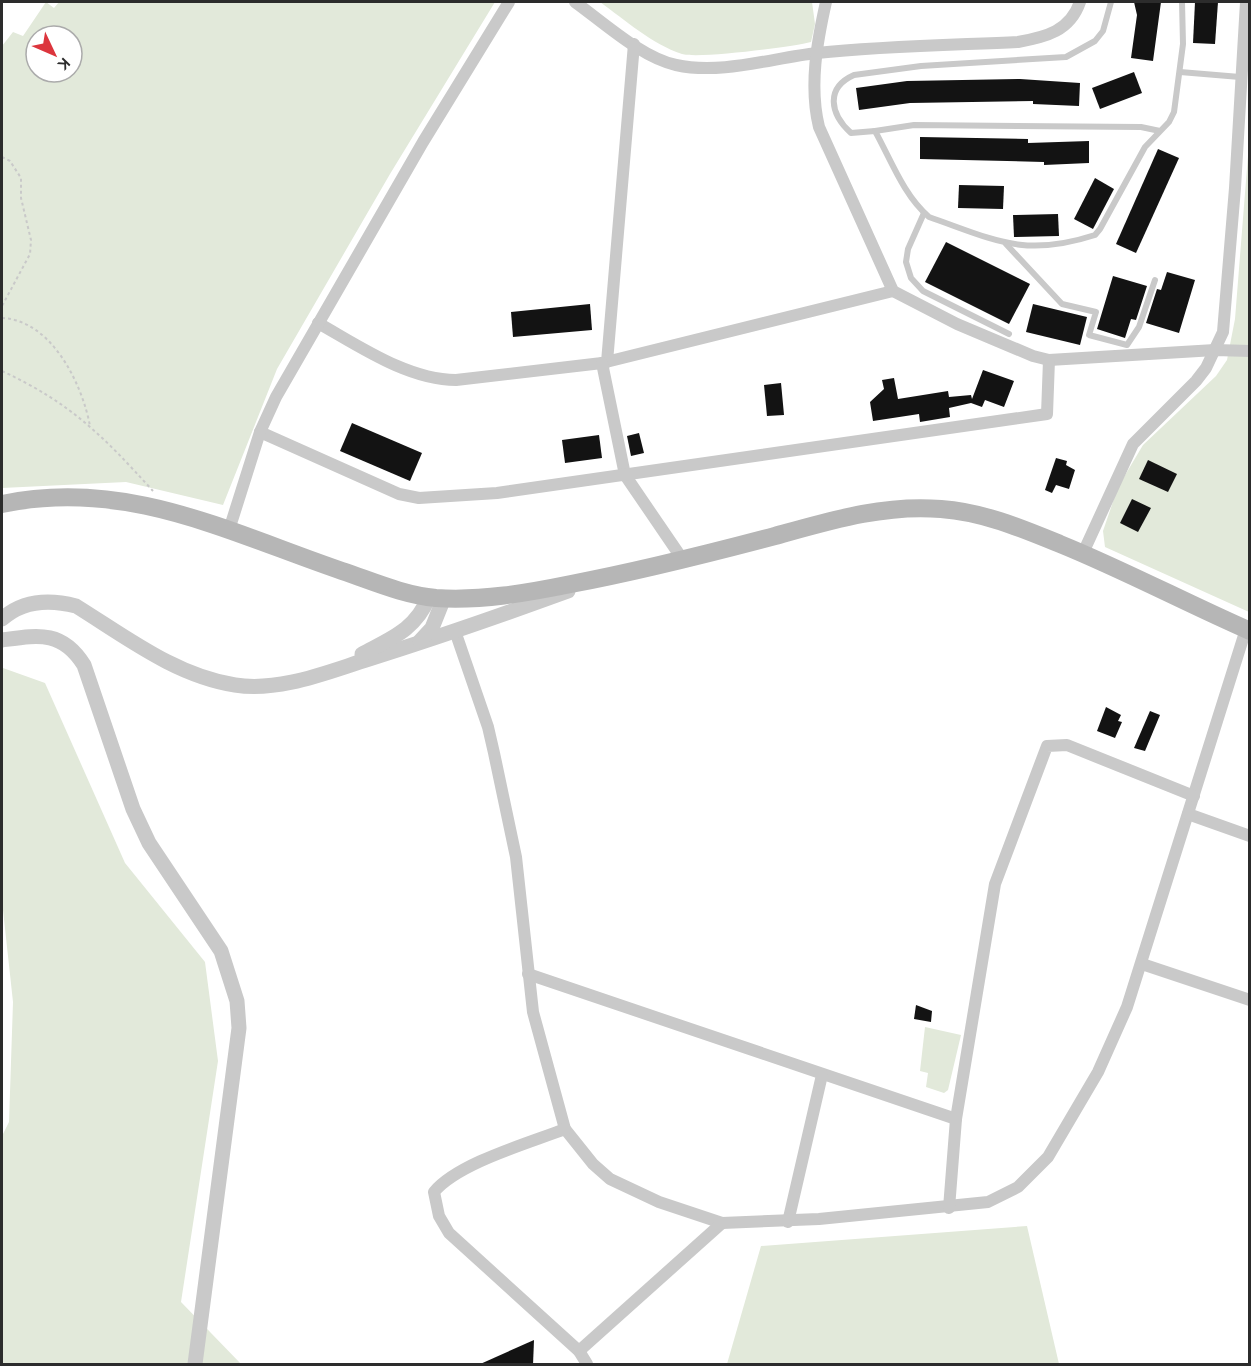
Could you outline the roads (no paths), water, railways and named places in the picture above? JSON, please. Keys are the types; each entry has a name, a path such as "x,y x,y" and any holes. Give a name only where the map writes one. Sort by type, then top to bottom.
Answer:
{"main road":[{"path":"2,504 50,497 97,497 125,500 171,511 230,530 379,584 436,597 498,596 604,578 876,511 912,508 943,509 984,516 1018,527 1083,554 1248,630"}],"street":[{"path":"230,530 260,432 276,396 509,2"},
{"path":"575,2 634,44 675,65 693,67 718,67 817,53 1018,42 1047,37 1065,27 1080,2"},
{"path":"826,2 817,53 814,98 819,127 893,291 957,324 1033,356 1049,360 1215,350 1250,351"},
{"path":"1083,554 1133,444 1196,381 1223,332 1227,301 1246,2"},
{"path":"634,44 605,362 625,475 683,560"},
{"path":"318,323 362,348 422,376 440,380 605,362 893,291"},
{"path":"260,432 363,480 399,494 419,498 497,493 1047,414 1049,360"},
{"path":"2,619 32,603 47,601 76,606 169,662 212,680 236,685 260,686 287,683 455,632 604,578"},
{"path":"418,643 432,628 436,597"},
{"path":"336,669 403,631 418,620 436,597"},
{"path":"455,632 488,727 494,753 516,857 533,1012 566,1129 593,1164 610,1179 659,1202 722,1223 788,1222 988,1203 1018,1187 1048,1157 1098,1072 1127,1007 1248,630"},
{"path":"2,640 45,636 63,640 75,651 84,665 133,809 170,877 221,951 237,1001 239,1028 232,1089 195,1365"},
{"path":"949,1208 956,1119 995,884 1047,746 1067,745 1194,796"},
{"path":"1188,814 1250,836"},
{"path":"1142,964 1250,1000"},
{"path":"528,974 956,1119"},
{"path":"788,1222 822,1075"},
{"path":"566,1129 459,1171 443,1182 434,1192 439,1216 449,1233 579,1351 587,1365"},
{"path":"579,1351 722,1223"}],"lane":[{"path":"1112,2 1103,31 1084,50 1066,57 921,66 854,75 843,80 835,90 832,101 834,114 851,133 914,125 953,124 1141,127 1160,131"},
{"path":"875,131 910,196 924,213 1005,243 1038,247 1095,234 1145,147 1174,112 1183,44 1182,2"},
{"path":"1180,72 1240,77"},
{"path":"924,213 908,249 906,262 911,278 923,291 1009,334"},
{"path":"1005,243 1062,304 1096,312 1089,335 1127,345 1139,327 1155,280"}]}
